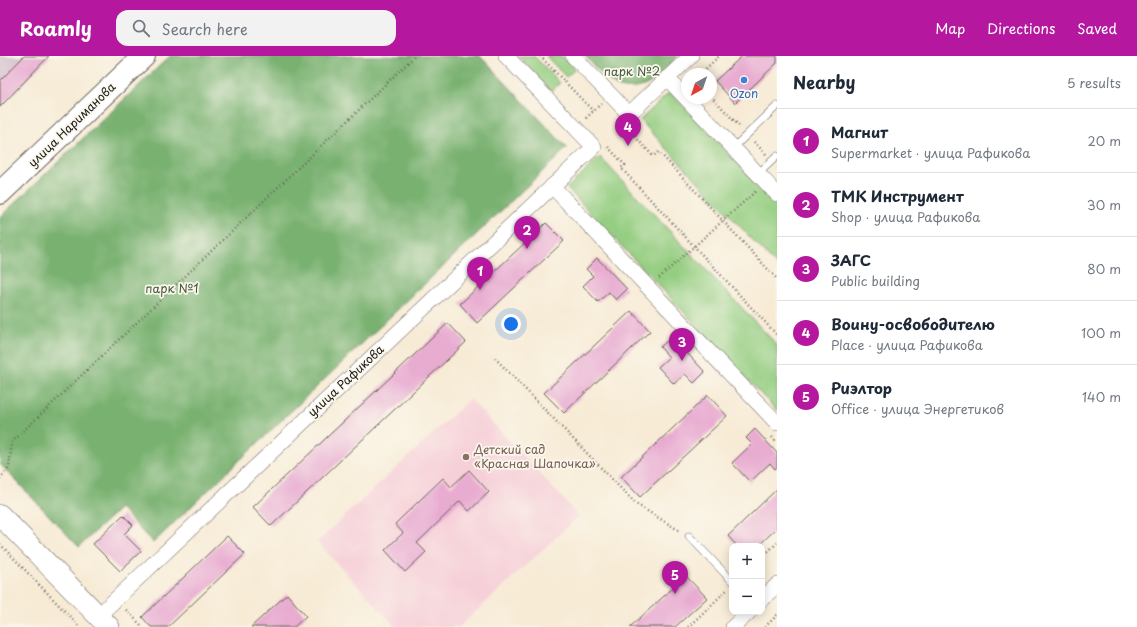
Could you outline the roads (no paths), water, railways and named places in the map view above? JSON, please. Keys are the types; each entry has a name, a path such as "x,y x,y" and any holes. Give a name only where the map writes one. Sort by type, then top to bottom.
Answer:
{"main road":[{"name":"улица Нариманова","path":"0,193 144,56"},
{"path":"0,516 103,621"}],"street":[{"name":"улица Рафикова","path":"103,621 552,186 599,145 506,56"},
{"path":"573,56 626,119 691,56"},
{"path":"668,78 777,194"},
{"path":"552,186 777,423"},
{"path":"765,597 777,585"},
{"path":"733,627 746,615"}],"lane":[{"path":"733,148 777,106"},
{"path":"762,178 777,156"},
{"path":"689,536 730,579"}],"place":[{"name":"Ozon","path":"744,80"},
{"name":"Воину-освободителю","path":"628,146"},
{"name":"ТМК Инструмент","path":"527,249"},
{"name":"Магнит","path":"480,290"},
{"name":"ЗАГС","path":"682,361"},
{"name":"Детский сад «Красная Шапочка»","path":"466,457"},
{"name":"Риэлтор","path":"675,594"}],"park label":[{"name":"парк №2","path":"632,72"},
{"name":"парк №1","path":"172,289"}]}
